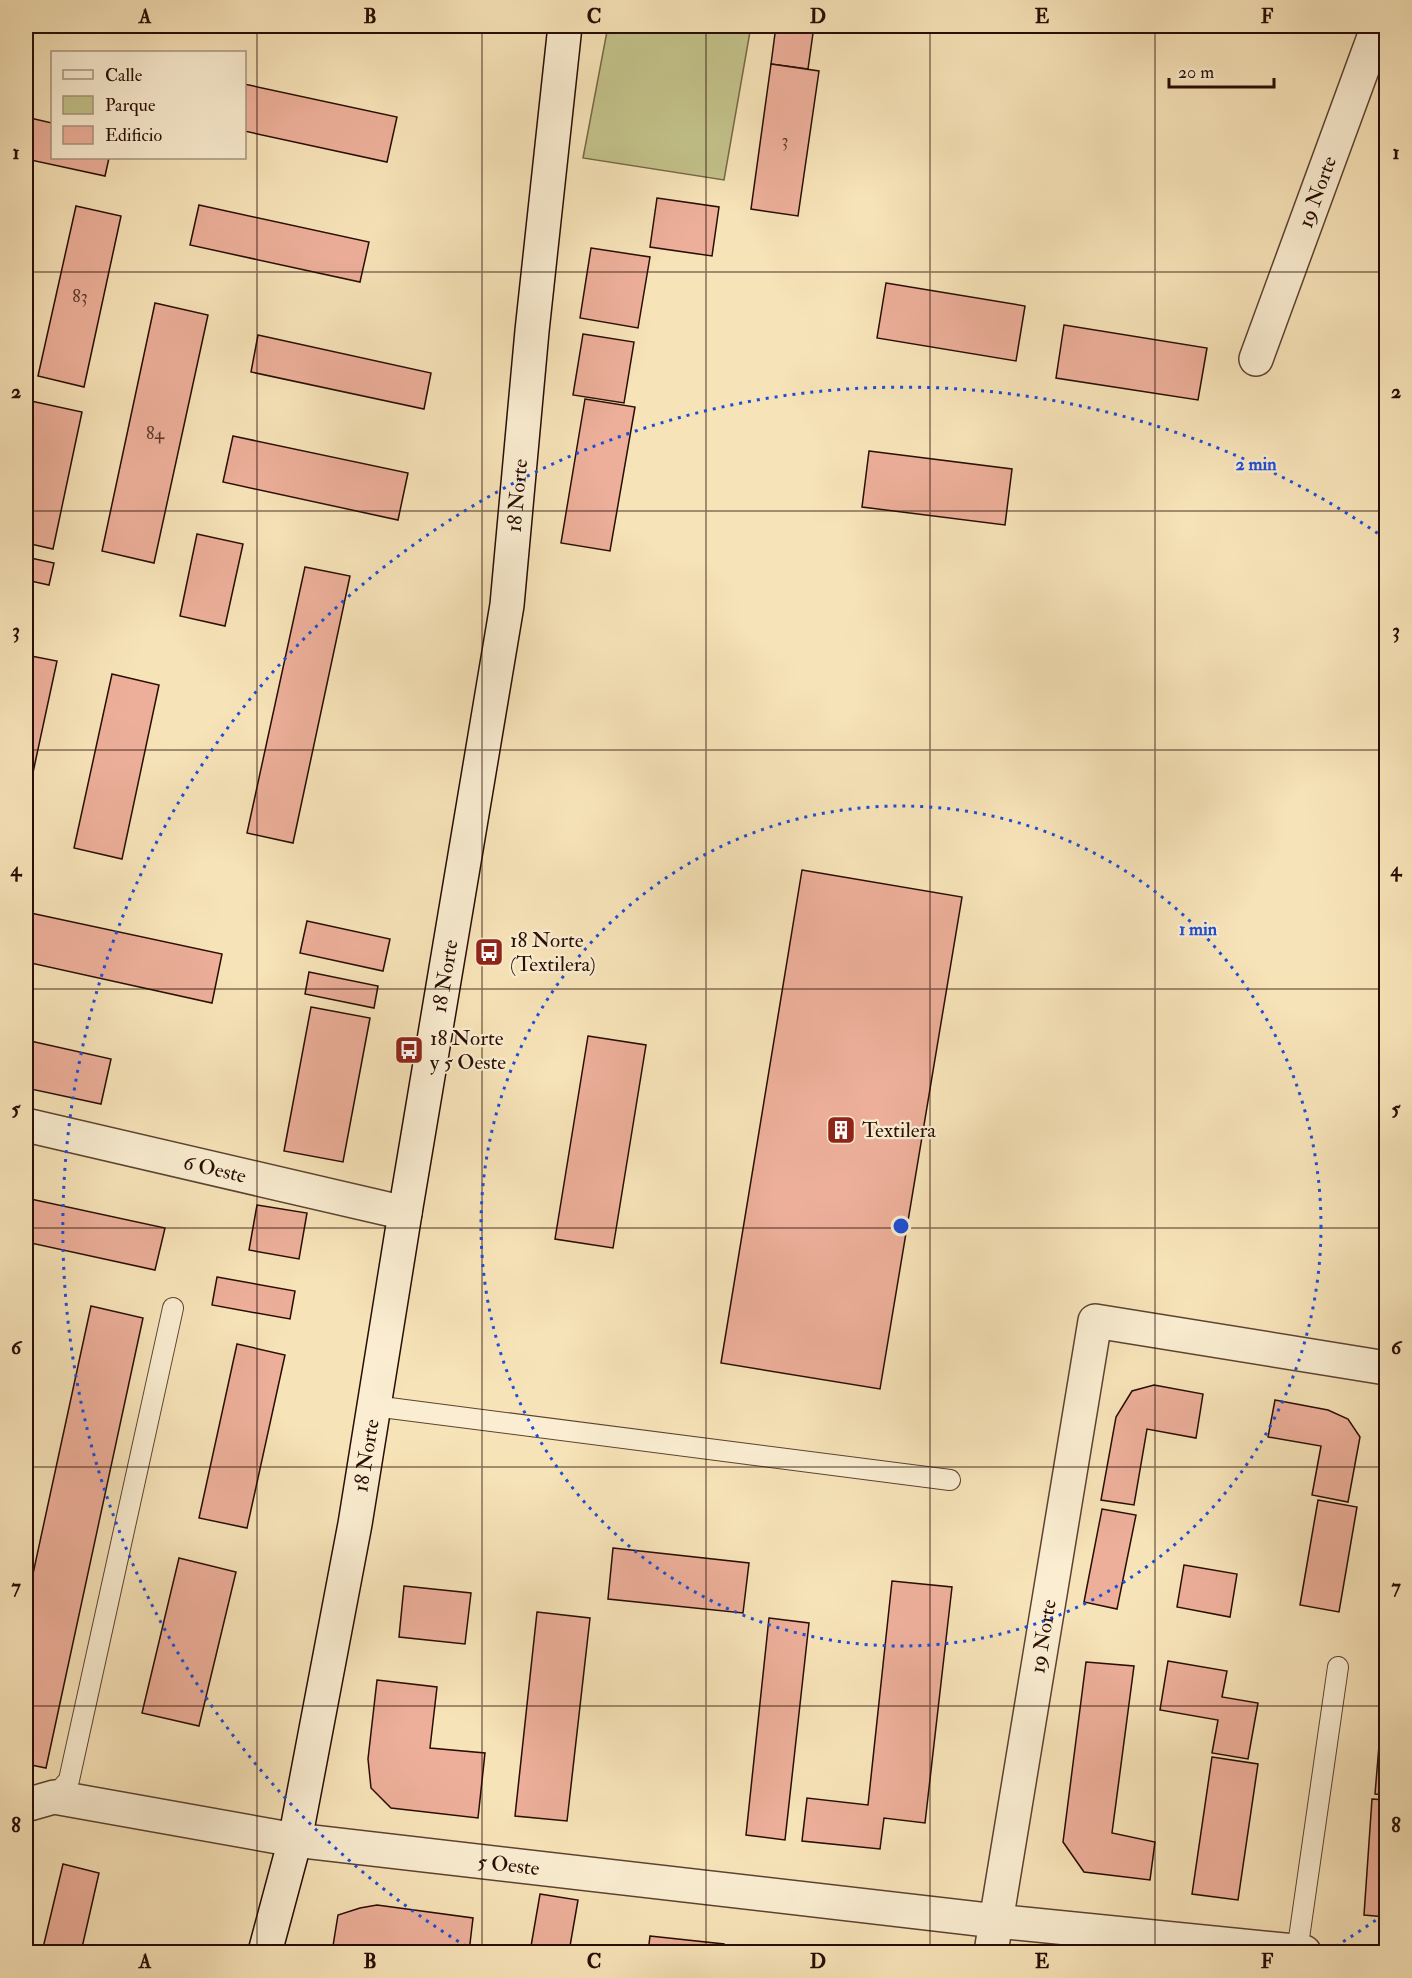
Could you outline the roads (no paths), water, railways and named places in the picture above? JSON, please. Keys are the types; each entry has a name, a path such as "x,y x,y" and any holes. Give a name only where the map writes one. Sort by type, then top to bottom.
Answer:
{"street":[{"name":"18 Norte","path":"265,1953 295,1840 355,1524 507,605 532,331 565,26"},
{"name":"19 Norte","path":"1256,359 1378,26"},
{"name":"6 Oeste","path":"26,1125 405,1213"},
{"name":"19 Norte","path":"991,1953 1095,1321 1386,1368"},
{"name":"5 Oeste","path":"40,1801 295,1840 996,1921 1300,1952"}],"lane":[{"path":"40,1801 69,1780 173,1308"},
{"path":"374,1406 950,1480"},
{"path":"1300,1952 1338,1667"}],"place":[{"name":"18 Norte (Textilera)","path":"489,952"},
{"name":"18 Norte y 5 Oeste","path":"409,1050"},
{"name":"Textilera","path":"841,1130"}]}
